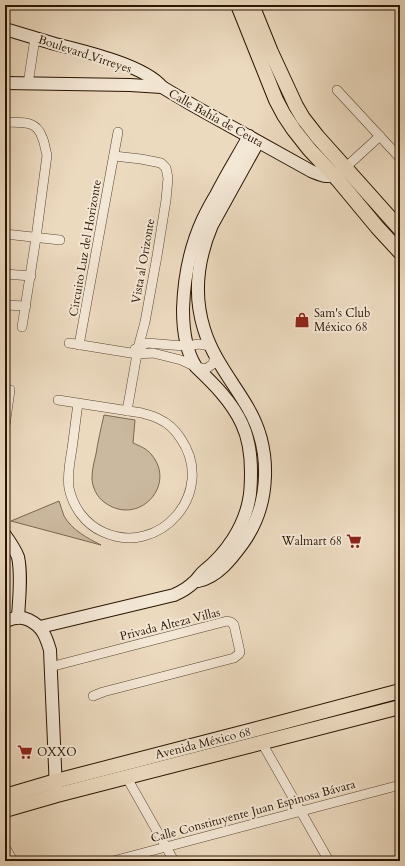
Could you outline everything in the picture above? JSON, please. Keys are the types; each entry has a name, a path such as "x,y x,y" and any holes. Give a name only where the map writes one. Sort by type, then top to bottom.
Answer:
{"main road":[{"path":"238,5 276,100 284,115 309,149 338,180 400,252"},
{"path":"252,5 271,52 303,118 317,136 400,229"},
{"name":"Avenida México 68","path":"5,796 56,781 246,732 400,690"},
{"name":"Avenida México 68","path":"5,810 57,795 262,743 398,711"}],"street":[{"name":"Boulevard Virreyes","path":"5,29 123,64 152,78 162,87"},
{"path":"28,84 35,38"},
{"name":"Calle Bahía de Ceuta","path":"5,83 162,87 311,171 326,176 333,176"},
{"path":"337,90 400,158"},
{"path":"5,122 32,124 36,127 42,135 47,155 31,276 22,327"},
{"name":"Circuito Luz del Horizonte","path":"79,345 118,132"},
{"path":"333,176 346,167 380,136"},
{"path":"40,627 174,595 184,591 212,565 230,543 241,524 250,499 250,451 246,435 235,411 225,397 196,367 191,358 187,346 183,318 183,301 185,278 190,254 202,220 254,139"},
{"path":"195,582 205,580 223,567 248,537 259,512 265,481 263,446 258,428 248,408 212,350 204,329 198,300 198,278 201,259 208,236 254,139"},
{"name":"Vista al Orizonte","path":"114,156 161,163 166,168 168,178 156,263 127,411"},
{"path":"5,234 60,240"},
{"path":"5,274 31,276"},
{"path":"5,305 26,306"},
{"path":"69,343 128,353 138,351 181,360 196,367 206,368 213,364 212,350"},
{"path":"138,351 147,343 187,346 199,344 212,350"},
{"path":"5,426 8,389"},
{"path":"58,400 78,403 127,411 142,413 159,419 179,435 187,449 192,464 192,481 188,498 179,513 158,530 135,538 114,536 98,530 86,520 77,509 69,487 68,474 78,403"},
{"path":"5,536 14,548 19,568 18,617"},
{"path":"5,621 18,617 34,623 40,627 46,637 50,650 57,795"},
{"name":"Privada Alteza Villas","path":"50,667 227,621 234,625 240,652 234,658 93,696"},
{"path":"262,743 329,861"},
{"path":"127,778 174,861"},
{"name":"Calle Constituyente Juan Espinosa Bávara","path":"113,861 400,784"},
{"path":"5,847 13,861"}],"shaded area":[{"path":"104,415 135,420 133,443 149,452 158,466 160,478 157,490 150,499 141,506 129,510 117,509 101,500 97,495 92,481"},
{"path":"59,501 67,521 85,536 101,545 11,521"}],"place":[{"name":"Sam's Club México 68","path":"302,320"},
{"name":"Walmart 68","path":"354,541"},
{"name":"OXXO","path":"25,752"}]}
